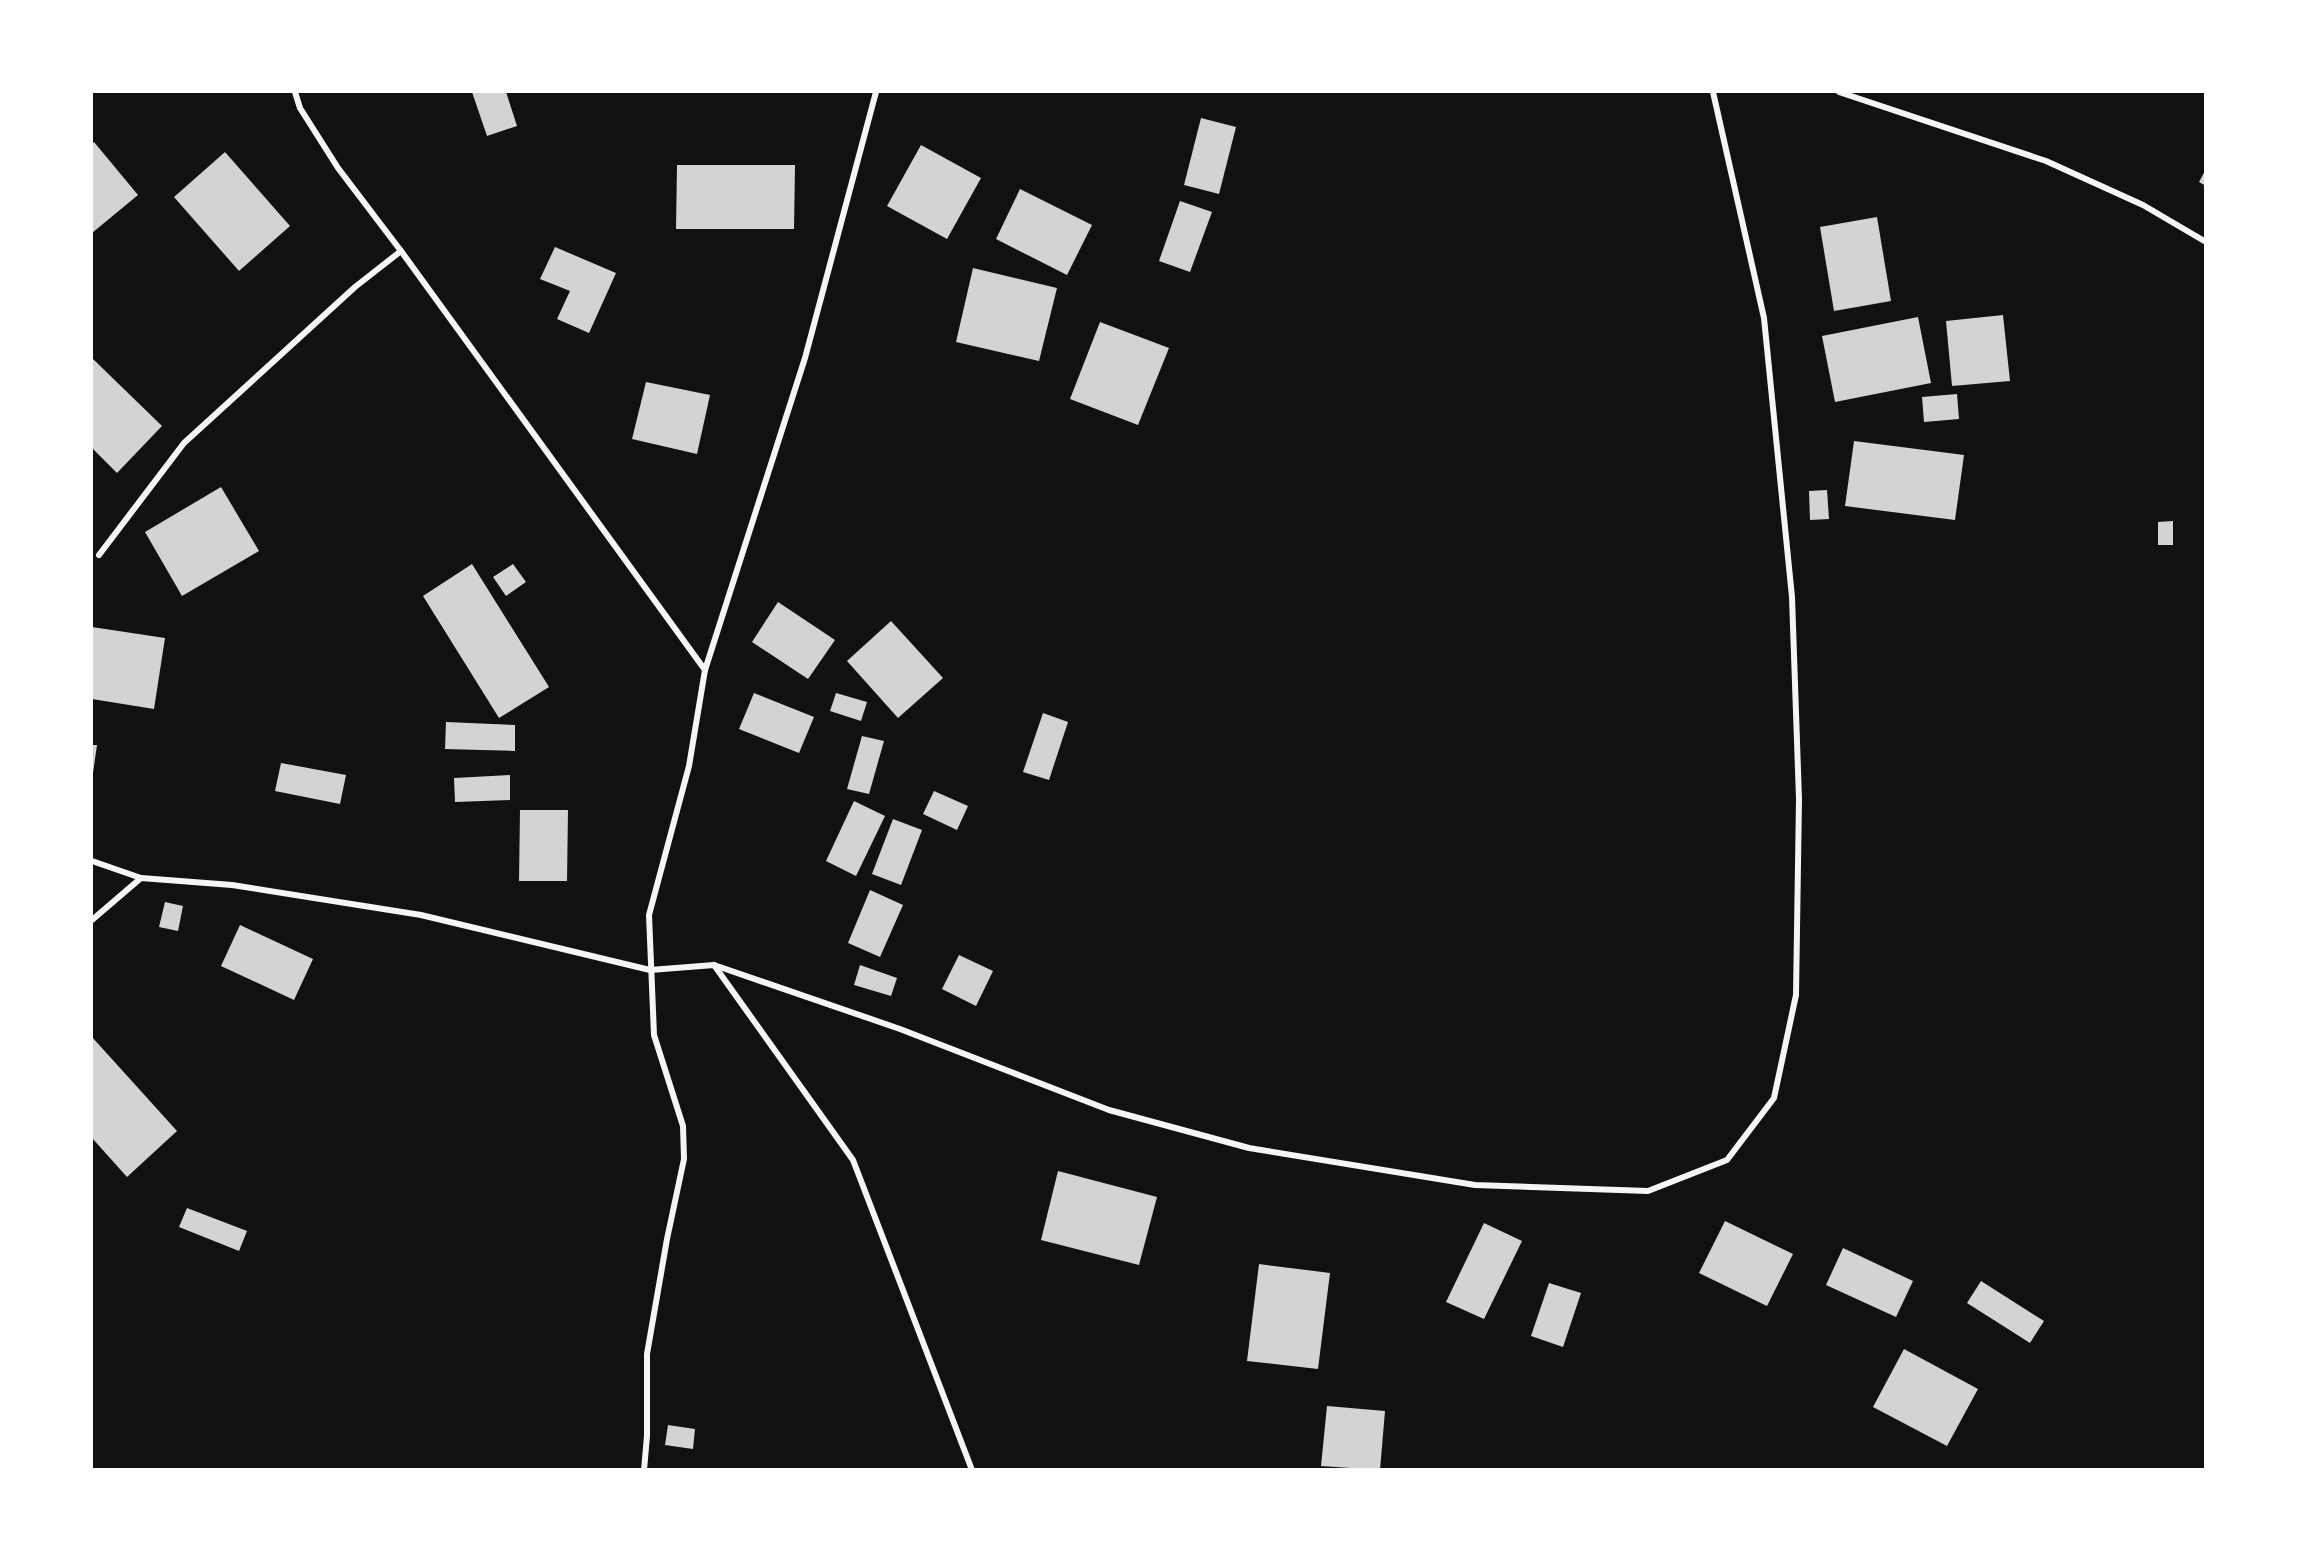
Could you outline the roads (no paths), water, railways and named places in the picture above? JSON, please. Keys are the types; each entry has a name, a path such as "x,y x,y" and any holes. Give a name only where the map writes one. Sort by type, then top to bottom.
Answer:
{"street":[{"path":"295,92 300,108 338,168 705,670"},
{"path":"644,1470 647,1436 647,1354 684,1159 683,1126 654,1035 649,915 689,766 705,670 805,358 876,92"},
{"path":"92,861 141,878 232,885 421,915 650,970 714,965 900,1029 1109,1110 1249,1148 1475,1185 1636,1191 1648,1191 1727,1160 1774,1098 1796,994 1799,799 1792,597 1764,318 1713,92"},
{"path":"1839,92 2046,161 2143,205 2205,242"},
{"path":"99,555 184,443 355,287 400,251"},
{"path":"92,920 141,878"},
{"path":"714,965 853,1161 972,1470"}]}
